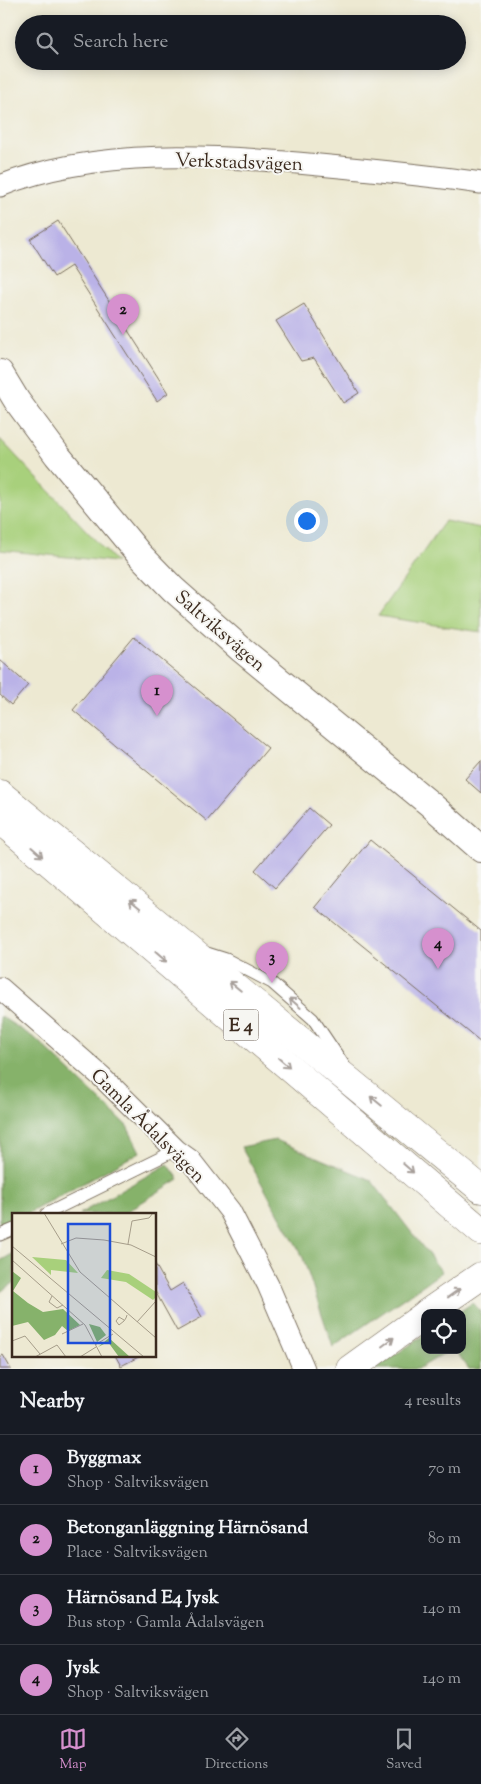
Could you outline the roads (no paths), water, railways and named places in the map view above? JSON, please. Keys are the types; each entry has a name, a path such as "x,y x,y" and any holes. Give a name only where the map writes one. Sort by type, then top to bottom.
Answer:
{"highway":[{"name":"E 4","path":"0,794 481,1189"},
{"name":"E 4","path":"0,820 481,1231"},
{"path":"433,1309 481,1276"},
{"path":"350,1369 421,1318"}],"street":[{"name":"Verkstadsvägen","path":"0,186 52,170 93,162 208,157 340,166 481,184"},
{"name":"Saltviksvägen","path":"0,373 17,401 57,455 139,554 173,588 242,650 430,804 481,849"},
{"name":"Gamla Ådalsvägen","path":"0,988 102,1077 176,1150 190,1160 230,1210 268,1285 304,1369"}],"lane":[{"path":"48,1213 176,1150"},
{"path":"0,1235 12,1230"}],"place":[{"name":"Betonganläggning Härnösand","path":"123,335"},
{"name":"Byggmax","path":"157,716"},
{"name":"Jysk","path":"438,969"},
{"name":"Härnösand E4 Jysk","path":"272,983"}]}
